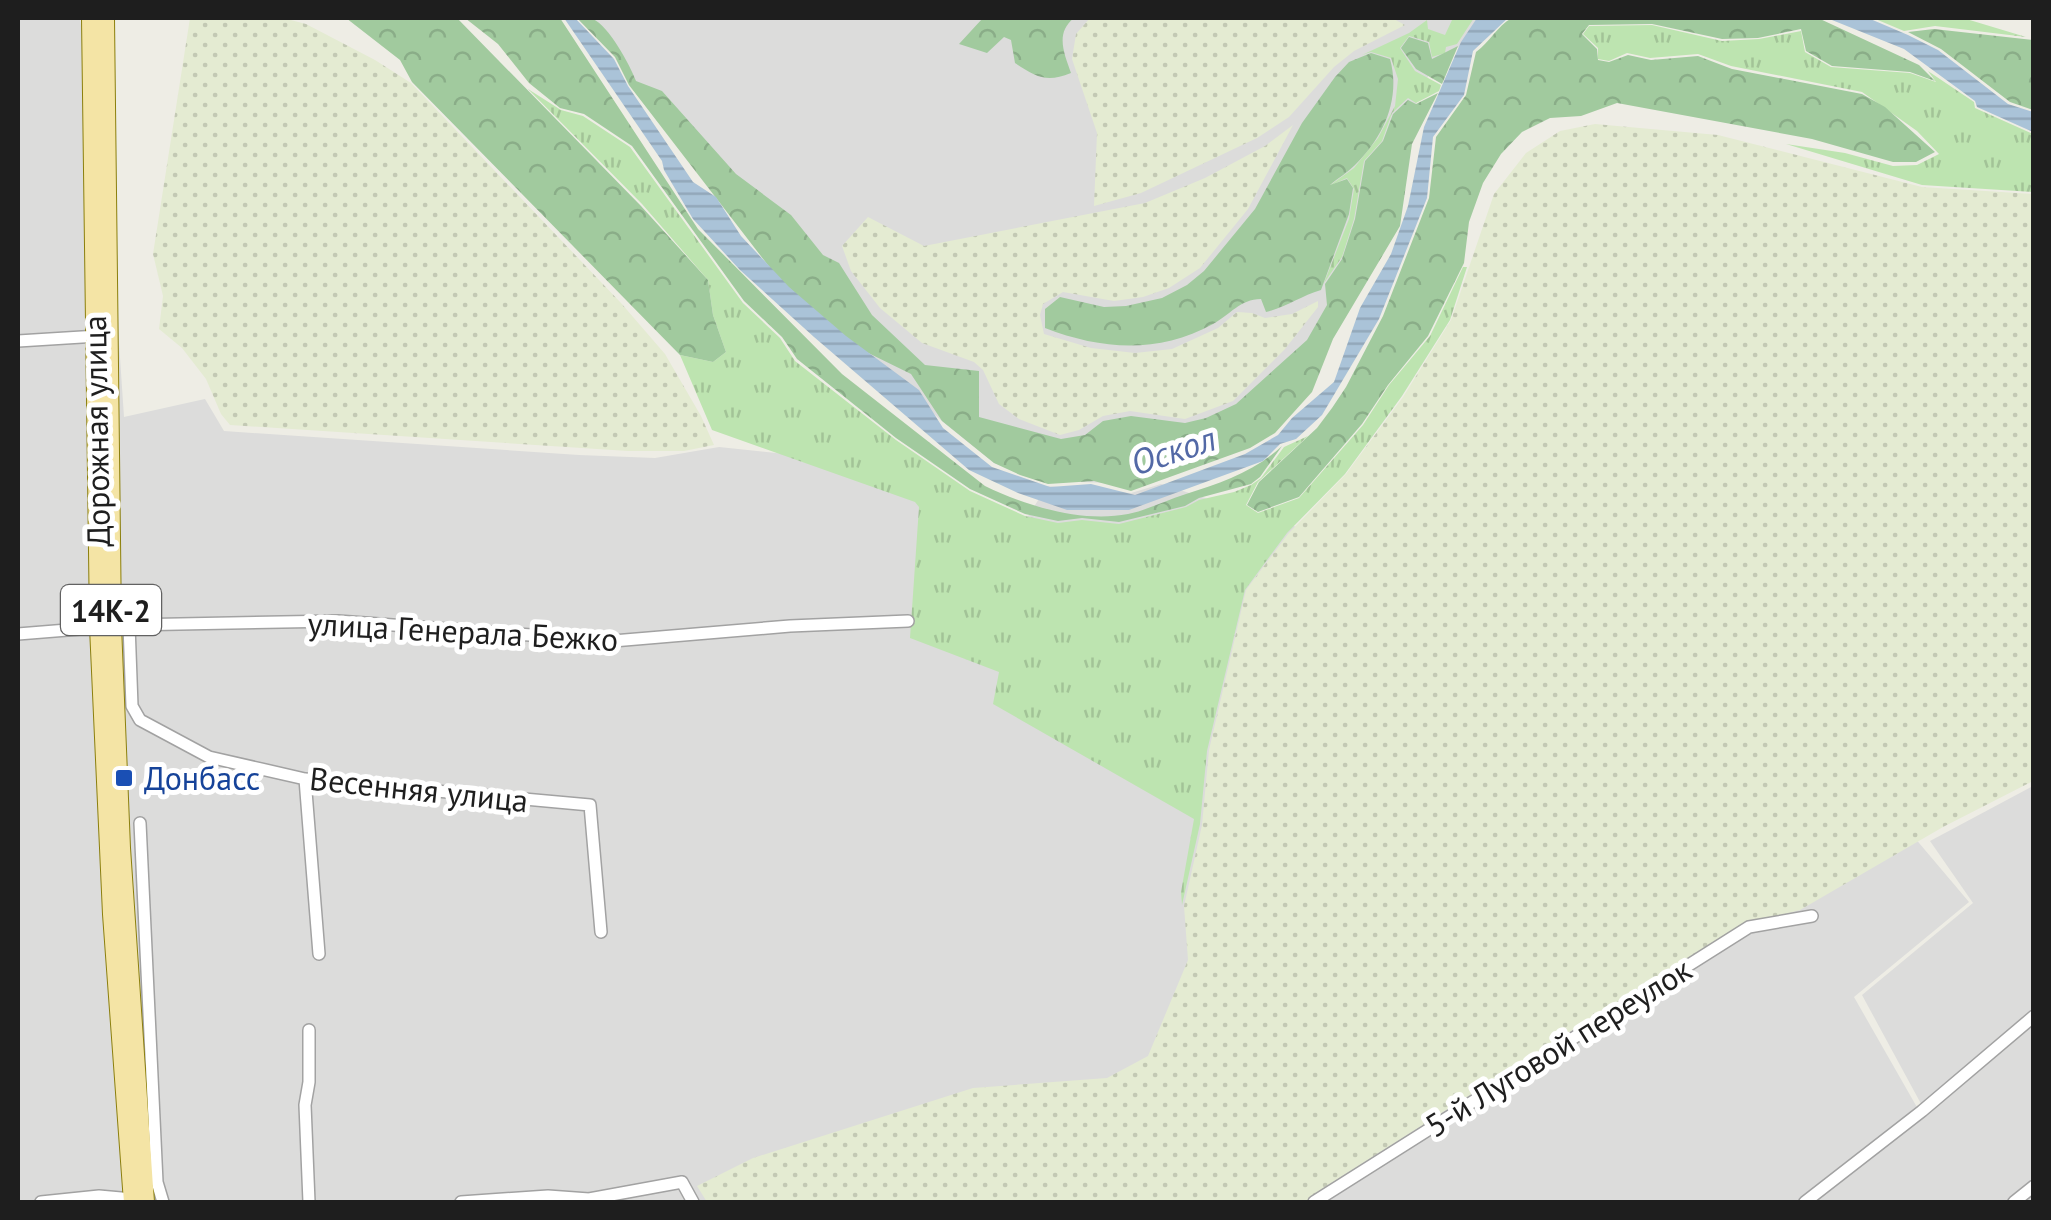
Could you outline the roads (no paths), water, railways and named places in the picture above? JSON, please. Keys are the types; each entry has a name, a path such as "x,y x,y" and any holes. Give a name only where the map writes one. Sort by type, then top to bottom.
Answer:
{"main road":[{"name":"Дорожная улица","path":"91,18 113,626 112,914 137,1202"},
{"name":"Дорожная улица","path":"102,336 105,18"}],"street":[{"path":"18,341 102,336"},
{"name":"улица Генерала Бежко","path":"18,634 113,626 338,621 613,641 908,621"},
{"name":"Весенняя улица","path":"113,626 132,706 140,720 209,758 304,780 590,805 600,932"},
{"path":"304,780 319,954"},
{"path":"140,823 158,1182 163,1202"},
{"name":"5-й Луговой переулок","path":"1314,1202 1749,927 1812,916"},
{"path":"1805,1202 1922,1112 2034,1016"},
{"path":"309,1202 305,1105 310,1082 310,1030"},
{"path":"462,1202 548,1196 589,1199 682,1182 693,1202"},
{"path":"2014,1202 2034,1186"},
{"path":"42,1202 98,1196 137,1202"}],"water":[{"path":"564,18 575,18 614,59 693,182 716,197 741,236 789,287 846,336 919,390 943,428 992,467 1050,487 1091,484 1135,495 1245,454 1278,435 1334,382 1360,308 1391,254 1408,206 1424,127 1461,42 1477,18 1508,18 1473,51 1464,95 1433,137 1427,198 1379,319 1322,415 1263,461 1129,510 1067,510 969,470 740,270 693,219 662,161"},
{"path":"1827,18 1868,18 1938,50 2008,104 2033,112 2033,132 1977,107 1975,101 1904,49"}],"place":[{"name":"Донбасс","path":"124,778"}],"water label":[{"name":"Оскол","path":"1173,450"}]}
